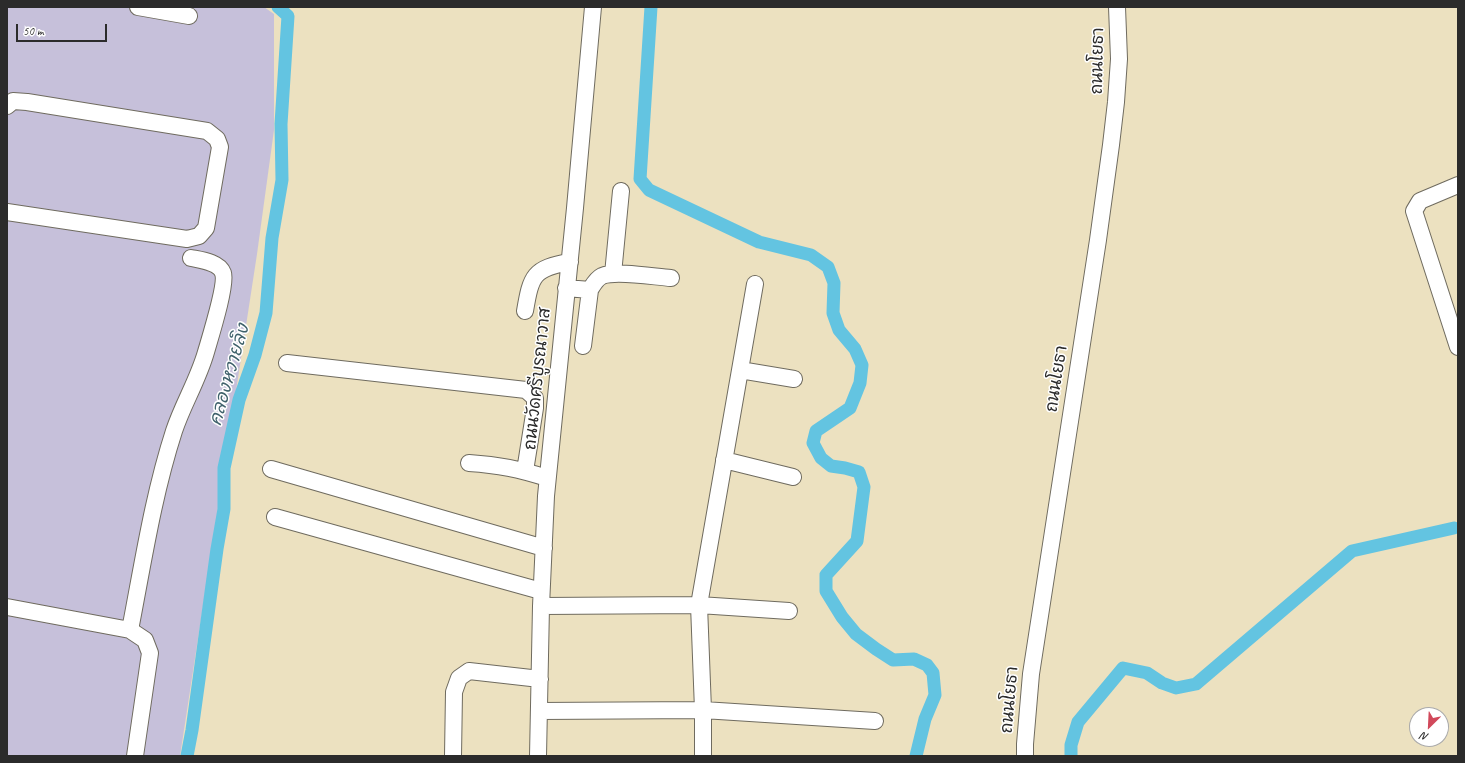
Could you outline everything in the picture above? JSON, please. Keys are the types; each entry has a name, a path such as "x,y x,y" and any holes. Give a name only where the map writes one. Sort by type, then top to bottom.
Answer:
{"street":[{"path":"138,7 190,16"},
{"name":"ถนนวัดศรีบูรณาวาส","path":"538,756 541,598 548,478 566,288 570,262 593,7"},
{"name":"ถนนโยธา","path":"1025,756 1031,674 1098,240 1116,102 1119,59 1117,7"},
{"path":"7,106 13,101 27,102 207,131 217,140 220,147 206,228 199,236 187,239 7,212"},
{"path":"1458,185 1420,201 1414,211 1458,347"},
{"path":"613,274 621,191"},
{"path":"130,630 156,493 175,430 201,369 219,304 224,278 223,272 217,265 191,258"},
{"path":"525,310 529,286 533,278 542,270 555,264 570,262"},
{"path":"583,346 590,290 594,282 602,276 613,274 671,278"},
{"path":"703,756 703,710 699,605 755,284"},
{"path":"566,288 590,290"},
{"path":"287,363 526,390 535,398 535,408 525,471"},
{"path":"740,370 794,379"},
{"path":"724,460 793,477"},
{"path":"469,463 496,465 525,471 548,478"},
{"path":"271,469 544,548"},
{"path":"275,517 541,598 699,605 789,611"},
{"path":"7,607 130,630 145,640 150,653 135,756"},
{"path":"453,756 454,692 459,678 469,671 540,679"},
{"path":"539,711 703,710 875,721"}],"shaded area":[{"path":"7,7 264,7 274,14 274,130 257,254 180,756 7,756"}],"waterway":[{"name":"คลองหวายลิง","path":"187,756 224,509 224,468 239,400 255,355 266,313 272,238 282,180 281,124 288,16 278,7"},
{"path":"651,7 640,179 649,190 759,242 811,255 828,267 834,283 833,313 839,330 855,349 862,365 860,383 850,408 816,431 813,443 821,458 831,466 859,472 864,487 857,541 826,575 826,591 842,617 856,634 893,660 914,659 927,665 933,673 935,695 925,719 916,756"},
{"path":"1071,756 1071,745 1078,722 1123,668 1147,673 1162,683 1176,688 1196,684 1352,551 1454,528"}]}
